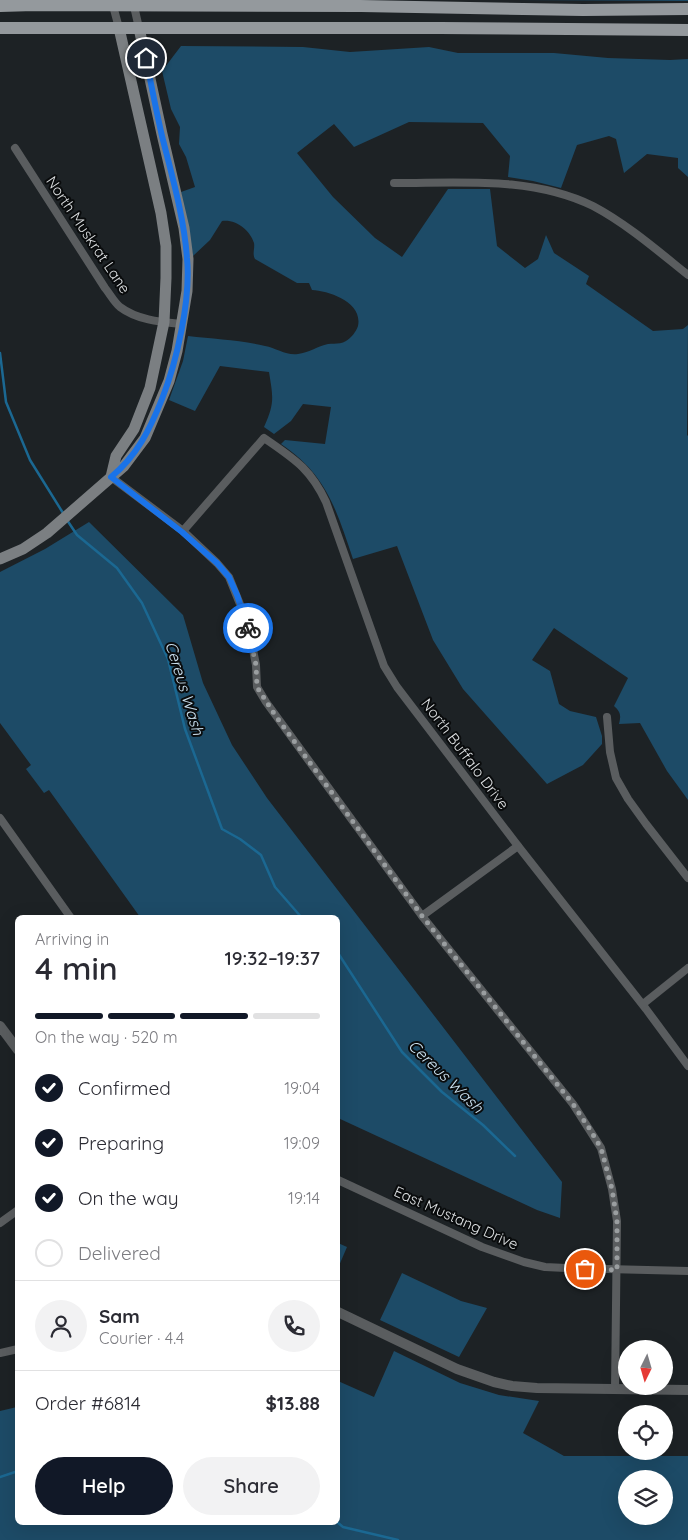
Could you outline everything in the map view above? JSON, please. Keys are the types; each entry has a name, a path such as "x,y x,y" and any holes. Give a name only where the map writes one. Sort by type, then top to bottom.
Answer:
{"main road":[{"path":"0,6 133,2 583,10 688,9"},
{"path":"0,28 688,30"},
{"path":"111,477 116,456 134,429 150,388 166,310 166,246 162,221 119,28"},
{"path":"0,559 23,549 47,533 124,466 145,438 169,381 187,291 188,259 184,228 139,28"}],"street":[{"path":"133,2 139,28"},
{"path":"112,3 119,28"},
{"name":"North Muskrat Lane","path":"15,148 105,288 120,306 136,316 181,324"},
{"path":"394,183 508,184 532,187 561,194 591,205 617,220 688,275"},
{"name":"North Buffalo Drive","path":"182,532 264,438 305,468 317,482 337,530 384,666 397,688 518,846 643,1004 688,1066"},
{"path":"111,477 182,532 217,563 229,577 248,624 256,665 257,687 266,702 422,916 573,1104 601,1148 612,1189 617,1221 615,1390"},
{"path":"607,716 610,752 616,778 646,824 688,878"},
{"path":"0,818 69,915"},
{"path":"422,916 518,846"},
{"path":"643,1004 688,968"},
{"path":"0,1026 15,1046"},
{"name":"East Mustang Drive","path":"340,1181 504,1256 545,1267 688,1271"},
{"path":"0,1223 15,1212"},
{"path":"340,1313 457,1369 512,1386 615,1390 688,1390"},
{"path":"0,1353 15,1350"}],"shaded area":[{"path":"519,0 688,0 688,1"},
{"path":"181,46 303,47 350,52 429,47 458,53 554,53 608,58 688,59 688,177 678,168 678,158 647,154 624,173 616,139 609,136 577,145 561,188 508,177 510,156 483,123 409,122 354,147 334,124 297,153 333,197 375,238 402,257 448,189 490,189 497,246 525,268 538,259 546,235 554,253 589,276 586,284 653,331 683,329 688,325 688,800 667,771 640,723 619,724 620,714 614,706 628,678 554,628 532,660 550,671 559,704 570,711 596,717 602,736 602,744 583,765 547,784 463,689 433,640 397,546 353,559 335,509 320,481 297,456 281,444 285,440 325,444 331,407 303,404 291,421 274,434 264,427 272,400 269,372 220,366 195,411 169,400 183,361 188,336 256,344 294,354 328,344 344,342 351,337 358,326 355,310 343,299 312,290 309,283 297,283 255,259 254,243 242,226 222,221 210,240 193,256 181,192 195,187 186,157 179,144 180,127 171,109 162,71"},
{"path":"89,522 183,615 203,683 232,745 267,798 562,1182 560,1218 537,1210 340,1119 340,915 139,915 49,790 44,793 26,769 31,765 0,723 0,572 45,549"},
{"path":"340,1244 347,1247 340,1263"},
{"path":"402,1273 461,1301 487,1308 459,1357 380,1320"},
{"path":"394,1351 460,1383 499,1395 539,1401 523,1433 564,1456 618,1456 618,1460 673,1460 673,1456 688,1456 688,1540 0,1540 0,1411 15,1407 15,1525 340,1525 340,1382 374,1397"}],"waterway":[{"name":"Cereus Wash","path":"0,353 6,402 30,460 63,513"},
{"name":"Cereus Wash","path":"67,520 77,535 117,568 142,603 168,659 185,729 222,829 240,839 261,855 275,887 299,915"},
{"name":"Cereus Wash","path":"340,956 402,1052 442,1092 483,1125 515,1156"},
{"path":"0,1477 15,1472"},
{"path":"340,1524 343,1527 398,1540"}],"way so far":[{"path":"248,628 256,665 257,687 266,702 422,916 573,1104 601,1148 612,1189 617,1221 617,1270 585,1269"}],"route":[{"path":"146,58 184,228 188,259 187,291 169,381 158,408 145,438 124,466 111,477 182,532 217,563 229,577 248,628"}]}
